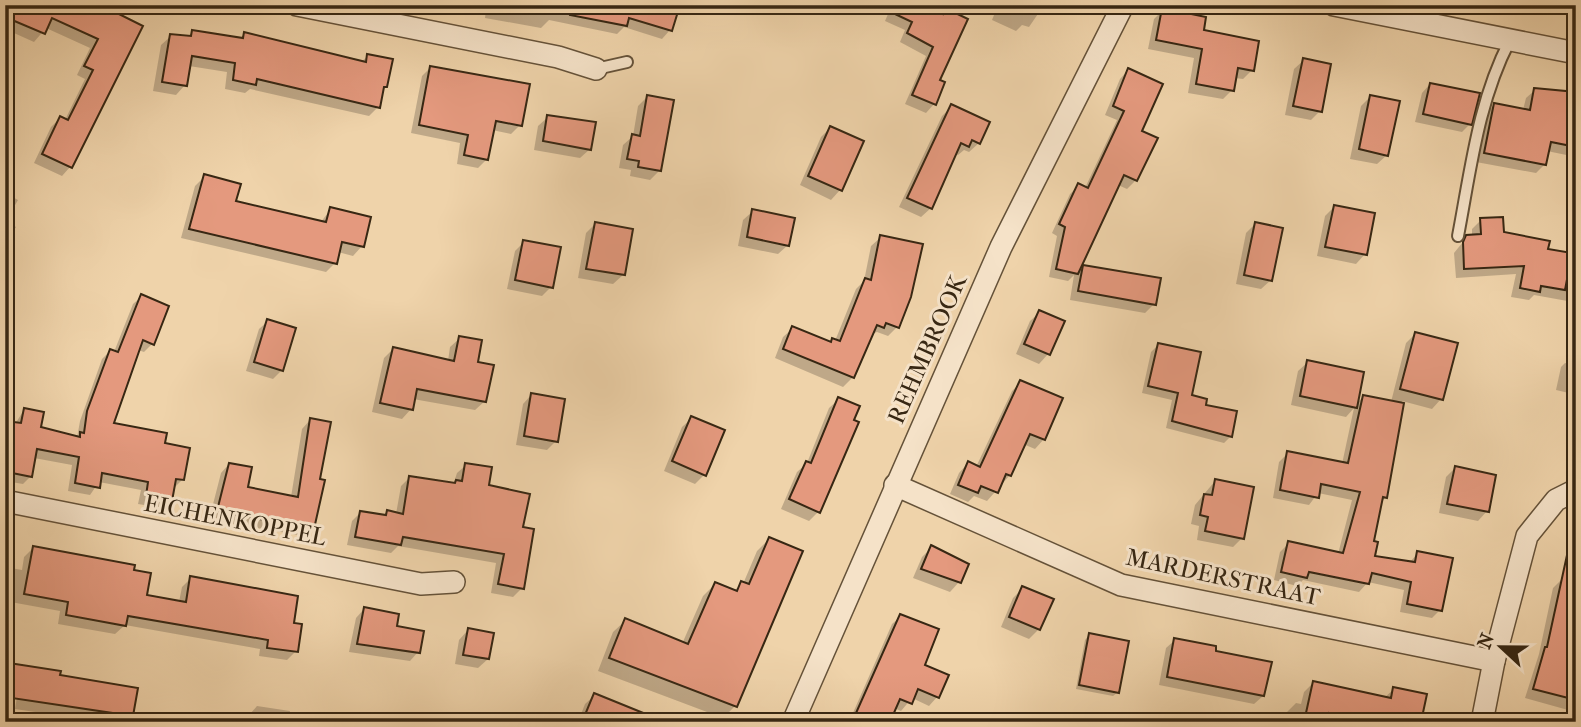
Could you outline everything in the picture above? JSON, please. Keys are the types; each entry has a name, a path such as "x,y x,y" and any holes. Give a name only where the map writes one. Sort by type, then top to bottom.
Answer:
{"street":[{"path":"298,5 545,54 596,69"},
{"name":"REHMBROOK","path":"793,722 1001,247 1123,5"},
{"path":"1334,5 1576,53"},
{"name":"MARDERSTRAAT","path":"895,485 1121,585 1494,661"},
{"path":"1482,722 1494,661 1527,536 1556,500 1576,490"},
{"name":"EICHENKOPPEL","path":"5,502 421,584 454,582"}],"lane":[{"path":"1458,236 1481,113 1494,71 1510,40"},
{"path":"596,69 627,62"}],"building":[{"path":"5,5 101,5 143,26 72,168 42,154 60,116 68,120 93,70 84,66 98,39 52,18 45,34 5,17"},
{"path":"571,5 680,5 672,31 629,18 627,26 570,15"},
{"path":"876,5 924,5 943,14 945,8 968,19 940,80 945,82 936,105 912,95 933,47 907,33 912,22"},
{"path":"1162,8 1206,17 1204,30 1259,41 1254,71 1238,68 1234,91 1196,84 1202,49 1156,40"},
{"path":"192,30 243,38 244,32 366,62 367,54 393,59 380,108 257,79 256,85 233,80 235,63 192,56 187,86 162,82 170,34 191,36"},
{"path":"1303,58 1331,64 1322,112 1293,106"},
{"path":"430,66 530,84 522,126 496,121 488,160 464,155 468,135 419,125"},
{"path":"1128,68 1163,84 1142,131 1158,138 1137,181 1124,175 1078,274 1056,269 1065,227 1059,224 1078,183 1088,188 1124,111 1113,106"},
{"path":"1430,83 1480,93 1472,125 1423,114"},
{"path":"1534,88 1576,92 1576,147 1551,142 1546,165 1484,153 1494,103 1530,110"},
{"path":"647,95 674,100 661,171 638,167 639,161 627,159 632,134 640,136"},
{"path":"1370,95 1400,101 1388,156 1359,149"},
{"path":"951,104 990,122 980,144 972,140 969,147 961,143 932,209 907,198"},
{"path":"547,115 596,122 591,150 543,141"},
{"path":"830,126 864,141 842,191 808,176"},
{"path":"204,174 241,184 236,201 326,222 330,207 371,217 364,247 342,242 337,264 189,229"},
{"path":"1334,205 1375,213 1367,255 1325,247"},
{"path":"752,209 795,218 789,246 747,237"},
{"path":"1503,217 1504,232 1550,241 1548,249 1572,253 1565,290 1541,286 1540,292 1520,288 1524,266 1464,269 1463,242 1466,235 1481,234 1480,218"},
{"path":"595,222 633,229 625,275 586,269"},
{"path":"1255,222 1283,228 1272,281 1244,275"},
{"path":"880,235 923,244 911,297 899,328 886,323 884,328 877,325 854,378 783,349 792,326 831,342 832,338 840,341 865,278 871,280"},
{"path":"523,240 561,247 553,288 515,280"},
{"path":"1083,265 1161,278 1156,305 1078,291"},
{"path":"141,294 169,306 154,345 143,340 114,423 167,433 165,443 190,448 184,480 176,479 172,501 146,496 148,482 102,473 100,488 75,483 79,457 37,449 32,477 7,472 11,445 5,444 5,421 21,423 24,408 44,412 41,427 80,437 80,432 84,433 87,411 110,349 118,352"},
{"path":"1039,310 1065,321 1050,355 1024,344"},
{"path":"267,319 296,328 283,371 254,362"},
{"path":"1415,332 1458,343 1443,400 1400,389"},
{"path":"459,336 482,340 478,362 494,365 486,402 417,389 413,410 380,403 393,347 454,361"},
{"path":"1158,343 1201,352 1192,395 1207,399 1206,405 1237,411 1232,437 1172,421 1178,393 1148,386"},
{"path":"1307,360 1364,372 1357,408 1300,396"},
{"path":"1020,380 1063,398 1045,440 1030,434 1011,476 1006,474 998,493 981,486 978,493 958,485 968,461 980,467"},
{"path":"531,393 565,399 558,442 524,436"},
{"path":"1363,395 1404,403 1387,498 1383,497 1374,541 1378,542 1375,556 1415,562 1417,551 1453,558 1442,611 1407,604 1411,582 1372,573 1369,584 1309,572 1307,578 1281,572 1288,541 1343,553 1360,492 1321,484 1319,498 1280,490 1287,451 1348,463"},
{"path":"838,397 860,406 854,420 859,422 820,513 789,499 806,461 811,463"},
{"path":"691,416 725,430 706,476 672,461"},
{"path":"310,418 331,422 320,479 325,480 314,529 217,511 229,463 252,467 248,487 298,497"},
{"path":"465,463 492,467 489,485 530,494 523,527 534,529 524,589 498,584 504,554 403,537 401,545 355,537 360,511 386,515 387,510 403,514 409,476 455,483 456,480 462,481"},
{"path":"1455,466 1496,475 1489,512 1447,504"},
{"path":"1215,479 1254,487 1244,539 1205,531 1208,517 1200,515 1204,494 1212,495"},
{"path":"769,537 803,551 737,707 609,658 625,618 688,644 715,582 737,591 741,581 749,584"},
{"path":"931,545 969,564 961,583 921,569"},
{"path":"33,546 135,565 134,570 151,573 147,595 186,602 190,576 298,596 294,623 302,624 298,652 267,648 268,640 128,616 126,626 66,615 68,602 24,594"},
{"path":"1567,555 1576,556 1576,700 1533,689 1547,647"},
{"path":"1022,586 1054,599 1040,630 1009,617"},
{"path":"364,607 399,614 397,626 424,631 420,653 357,644"},
{"path":"900,614 939,629 925,665 949,675 939,698 918,689 912,704 900,699 890,722 877,722 856,713"},
{"path":"468,628 494,633 489,659 463,655"},
{"path":"1089,633 1129,641 1119,693 1079,685"},
{"path":"1174,638 1216,646 1216,651 1272,662 1264,696 1167,677"},
{"path":"9,663 138,688 133,716 5,697"},
{"path":"1313,681 1391,698 1393,687 1427,694 1421,722 1368,722 1329,713 1327,722 1304,722"},
{"path":"594,693 663,721 663,722 582,722"}]}
